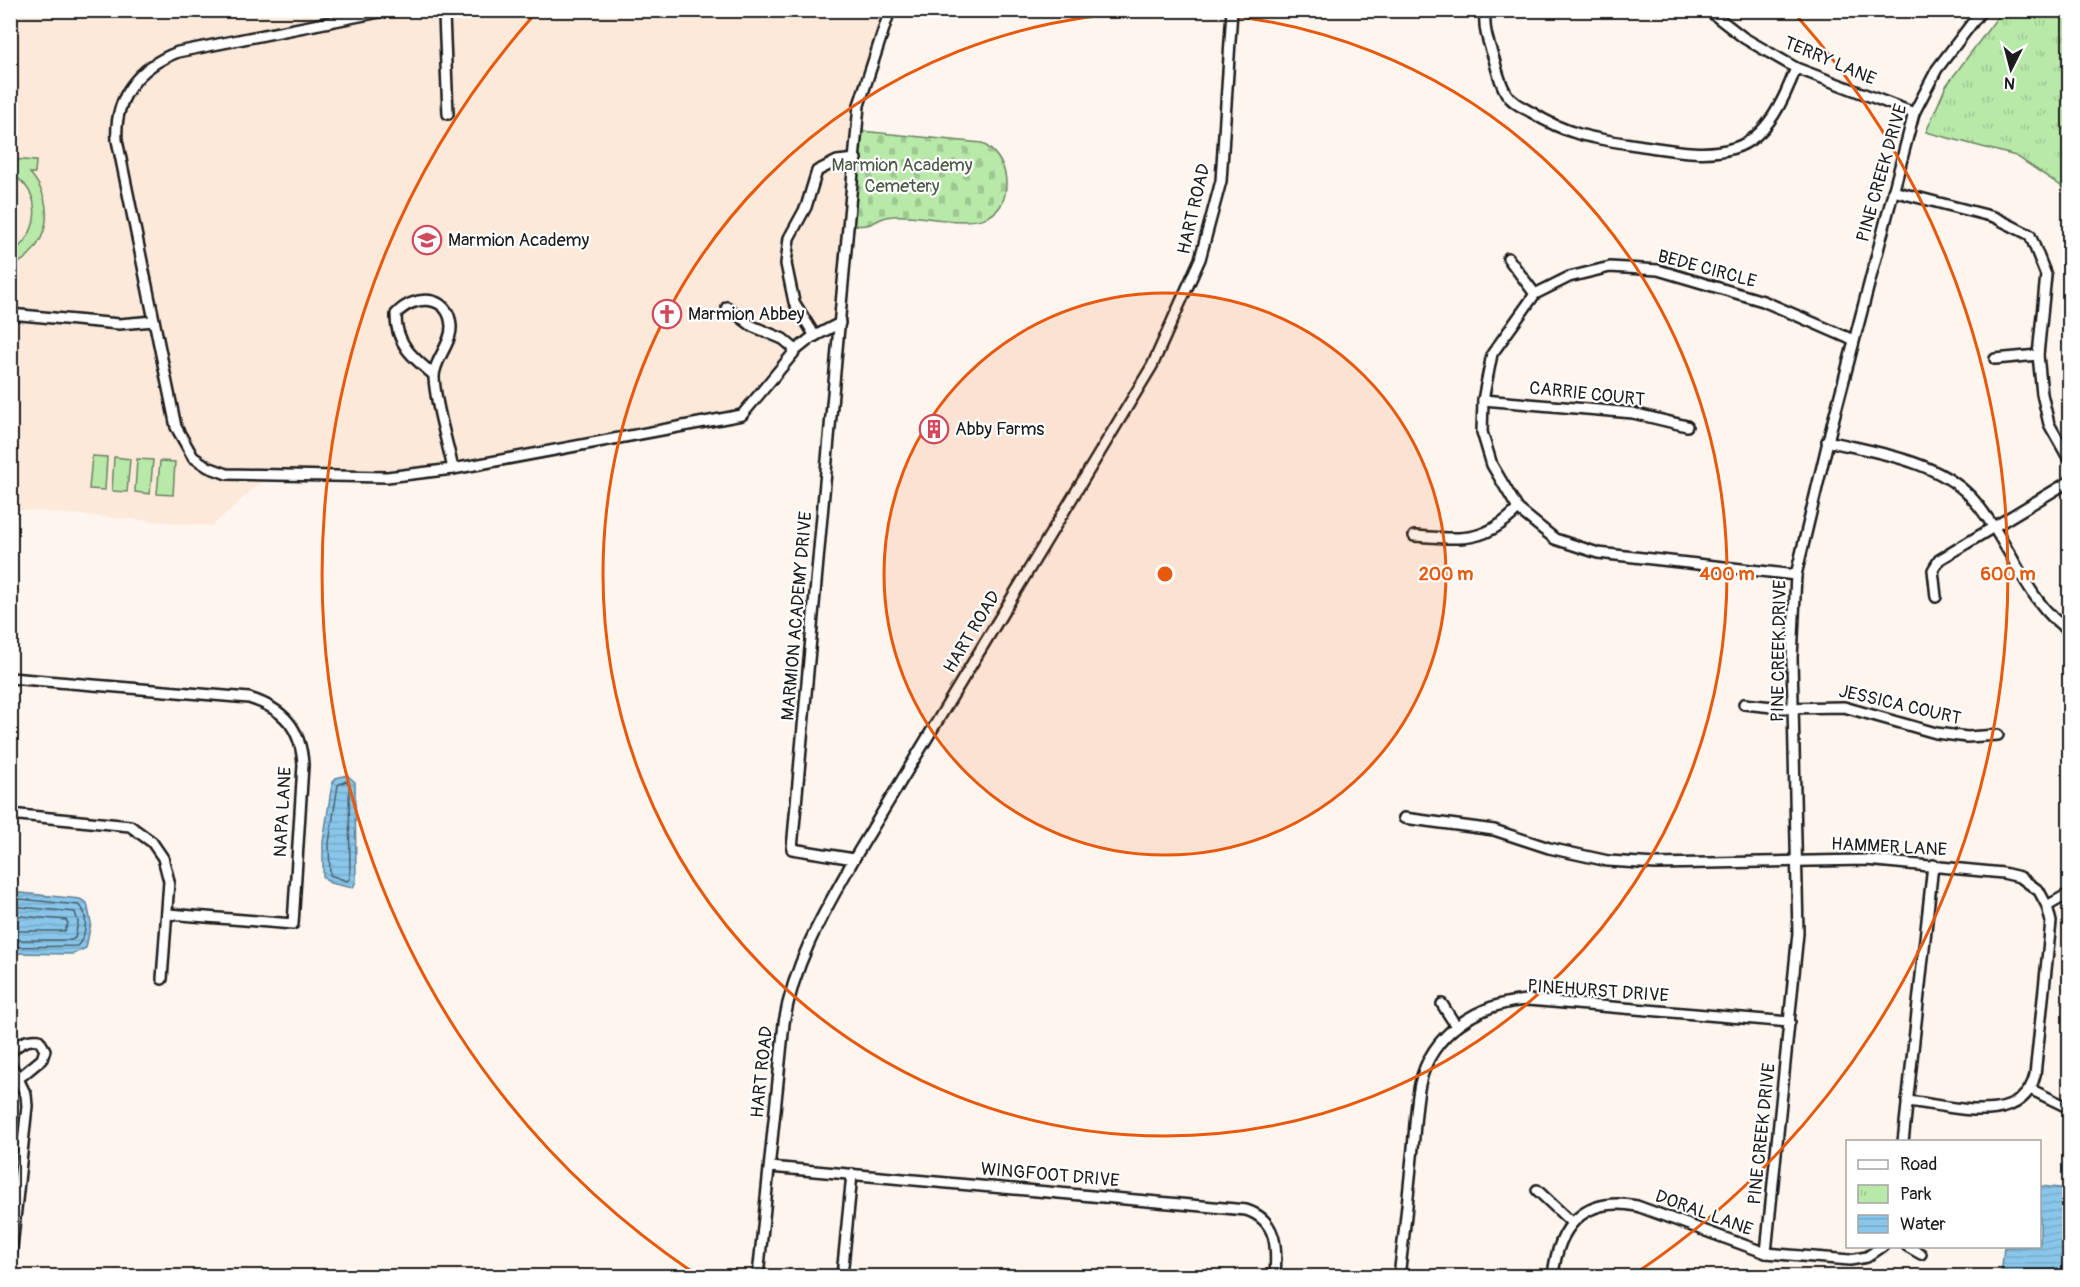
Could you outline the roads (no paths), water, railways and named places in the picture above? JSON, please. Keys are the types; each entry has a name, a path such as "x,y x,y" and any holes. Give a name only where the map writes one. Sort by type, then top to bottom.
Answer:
{"street":[{"path":"390,10 178,52 153,64 132,83 125,93 118,116 117,140 176,427 187,450 199,463 238,475 387,477 453,469 742,415 796,350 815,336 840,323"},
{"name":"MARMION ACADEMY DRIVE","path":"854,859 792,849 856,159 859,105 890,10"},
{"name":"HART ROAD","path":"758,1276 789,989 818,921 854,859 1152,366 1200,259 1221,181 1232,10"},
{"path":"1486,10 1485,30 1506,93 1518,106 1547,124 1576,135 1682,152 1734,148 1749,140 1766,124 1784,100 1797,68"},
{"name":"TERRY LANE","path":"1708,10 1744,38 1797,68 1914,113"},
{"name":"PINE CREEK DRIVE","path":"1766,1253 1798,933 1799,860 1793,609 1796,575 1827,441 1914,113 1937,69 1982,10"},
{"path":"442,12 448,114"},
{"path":"815,336 794,302 786,264 789,238 806,207 817,171 837,161 856,159"},
{"path":"1893,191 1994,217 2030,235 2046,275 2038,355 2049,424 2070,461"},
{"path":"1508,258 1534,294"},
{"name":"BEDE CIRCLE","path":"1518,509 1492,465 1482,432 1483,400 1492,354 1534,294 1569,277 1610,267 1658,270 1763,300 1854,340"},
{"path":"434,375 401,343 395,329 396,314 406,304 415,301 437,302 447,313 451,326 448,341 434,375 453,469"},
{"path":"727,307 752,326 783,339 796,350"},
{"path":"10,314 119,324 154,321"},
{"path":"1995,359 2038,355"},
{"name":"CARRIE COURT","path":"1483,400 1633,413 1687,426"},
{"path":"1827,441 1941,473 1969,495 1993,526 2031,591 2070,631"},
{"path":"1936,597 1933,570 1939,560 2070,481"},
{"path":"1414,536 1464,539 1500,527 1518,509 1555,539 1598,554 1796,575"},
{"name":"NAPA LANE","path":"10,678 249,698 269,704 284,716 295,730 302,747 303,765 293,924 168,914"},
{"name":"JESSICA COURT","path":"1744,704 1782,708 1794,706 1844,707 1936,733 1967,737 1998,735"},
{"path":"10,814 114,823 140,831 152,842 163,858 169,881 162,979"},
{"name":"HAMMER LANE","path":"1404,818 1494,830 1549,848 1608,861 1656,864 1866,860 1933,865 2020,877 2039,891 2047,906"},
{"path":"1903,1140 1933,865"},
{"path":"1907,1101 2000,1110 2016,1104 2031,1089 2035,1075 2051,927 2047,906 2070,893"},
{"name":"PINEHURST DRIVE","path":"1399,1276 1420,1084 1434,1052 1456,1026 1489,1006 1528,1000 1790,1022"},
{"path":"1442,1004 1456,1026"},
{"path":"10,1053 19,1043 30,1039 39,1040 45,1050 42,1059 19,1078"},
{"path":"10,1266 14,1199 27,1106 26,1095 11,1064"},
{"path":"2031,1089 2065,1106"},
{"name":"WINGFOOT DRIVE","path":"770,1167 1246,1210 1261,1217 1272,1230 1277,1251 1275,1276"},
{"path":"842,1276 852,1174"},
{"path":"1537,1190 1572,1223 1560,1242 1553,1276"},
{"name":"DORAL LANE","path":"1572,1223 1596,1207 1624,1203 1766,1253 1850,1260 1867,1257 1880,1248"},
{"path":"1910,1248 1921,1254"}],"water":[{"path":"347,775 355,782 356,881 353,888 330,883 323,877 323,842 332,784 336,778"},
{"path":"11,892 80,899 87,903 91,923 86,948 73,954 11,953"},
{"path":"2041,1186 2069,1189 2069,1276 2001,1276 2004,1248 2041,1248"}],"place":[{"name":"Marmion Academy","path":"427,240"},
{"name":"Marmion Abbey","path":"667,314"},
{"name":"Abby Farms","path":"934,429"}],"park label":[{"name":"Marmion Academy Cemetery","path":"902,175"}]}
